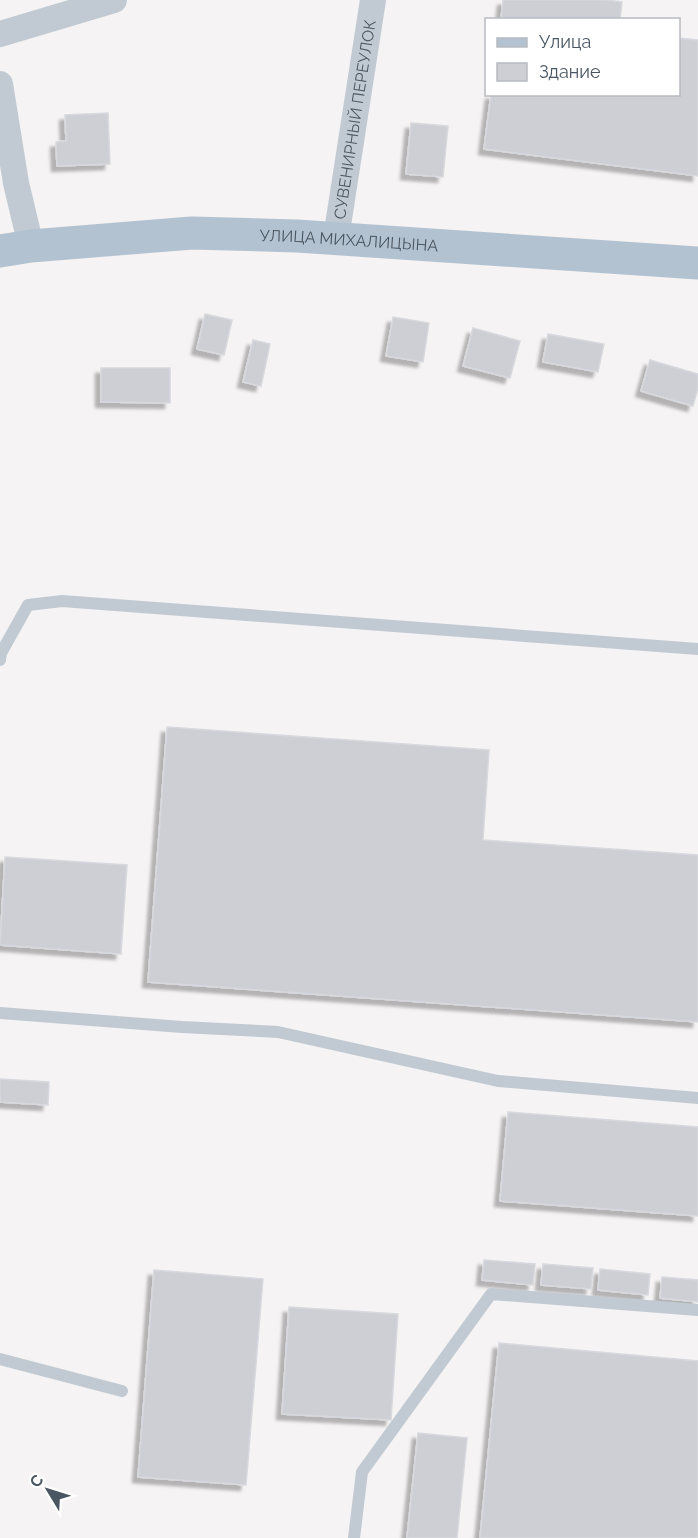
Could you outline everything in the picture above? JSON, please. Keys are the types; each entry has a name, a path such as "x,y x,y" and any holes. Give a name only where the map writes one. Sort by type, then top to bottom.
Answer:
{"main road":[{"name":"УЛИЦА МИХАЛИЦЫНА","path":"15,249 192,233 336,238 698,262"}],"street":[{"path":"0,34 114,0"},
{"name":"СУВЕНИРНЫЙ ПЕРЕУЛОК","path":"336,238 373,0"},
{"path":"0,84 15,249"}],"lane":[{"path":"0,660 1,652 28,605 62,601 698,649"},
{"path":"0,1013 278,1032 498,1081 698,1098"},
{"path":"354,1538 362,1473 491,1294 698,1310"},
{"path":"0,1359 122,1391"}],"building":[{"path":"503,0 622,2 620,18 501,18"},
{"path":"680,38 698,40 698,176 484,149 491,96 680,96"},
{"path":"108,113 110,164 57,166 56,142 66,141 65,115"},
{"path":"411,123 448,126 443,177 406,174"},
{"path":"205,314 232,320 224,355 197,349"},
{"path":"393,317 429,323 423,362 386,356"},
{"path":"473,328 520,341 510,378 463,366"},
{"path":"548,334 604,344 598,372 543,362"},
{"path":"253,340 270,344 261,386 243,382"},
{"path":"650,360 698,374 698,388 693,406 641,391"},
{"path":"101,368 170,368 170,403 101,402"},
{"path":"167,727 489,750 483,840 698,855 698,1022 148,982"},
{"path":"5,857 127,865 121,954 0,945"},
{"path":"0,1079 49,1082 48,1105 0,1102"},
{"path":"508,1112 698,1127 698,1216 500,1201"},
{"path":"484,1260 535,1264 533,1285 482,1280"},
{"path":"543,1264 593,1268 591,1289 541,1285"},
{"path":"600,1269 650,1274 648,1295 598,1290"},
{"path":"154,1270 263,1279 246,1485 138,1477"},
{"path":"662,1277 698,1280 698,1302 660,1298"},
{"path":"289,1307 398,1314 391,1420 282,1414"},
{"path":"499,1343 698,1361 698,1538 480,1538"},
{"path":"418,1433 467,1438 457,1538 407,1538"}]}
